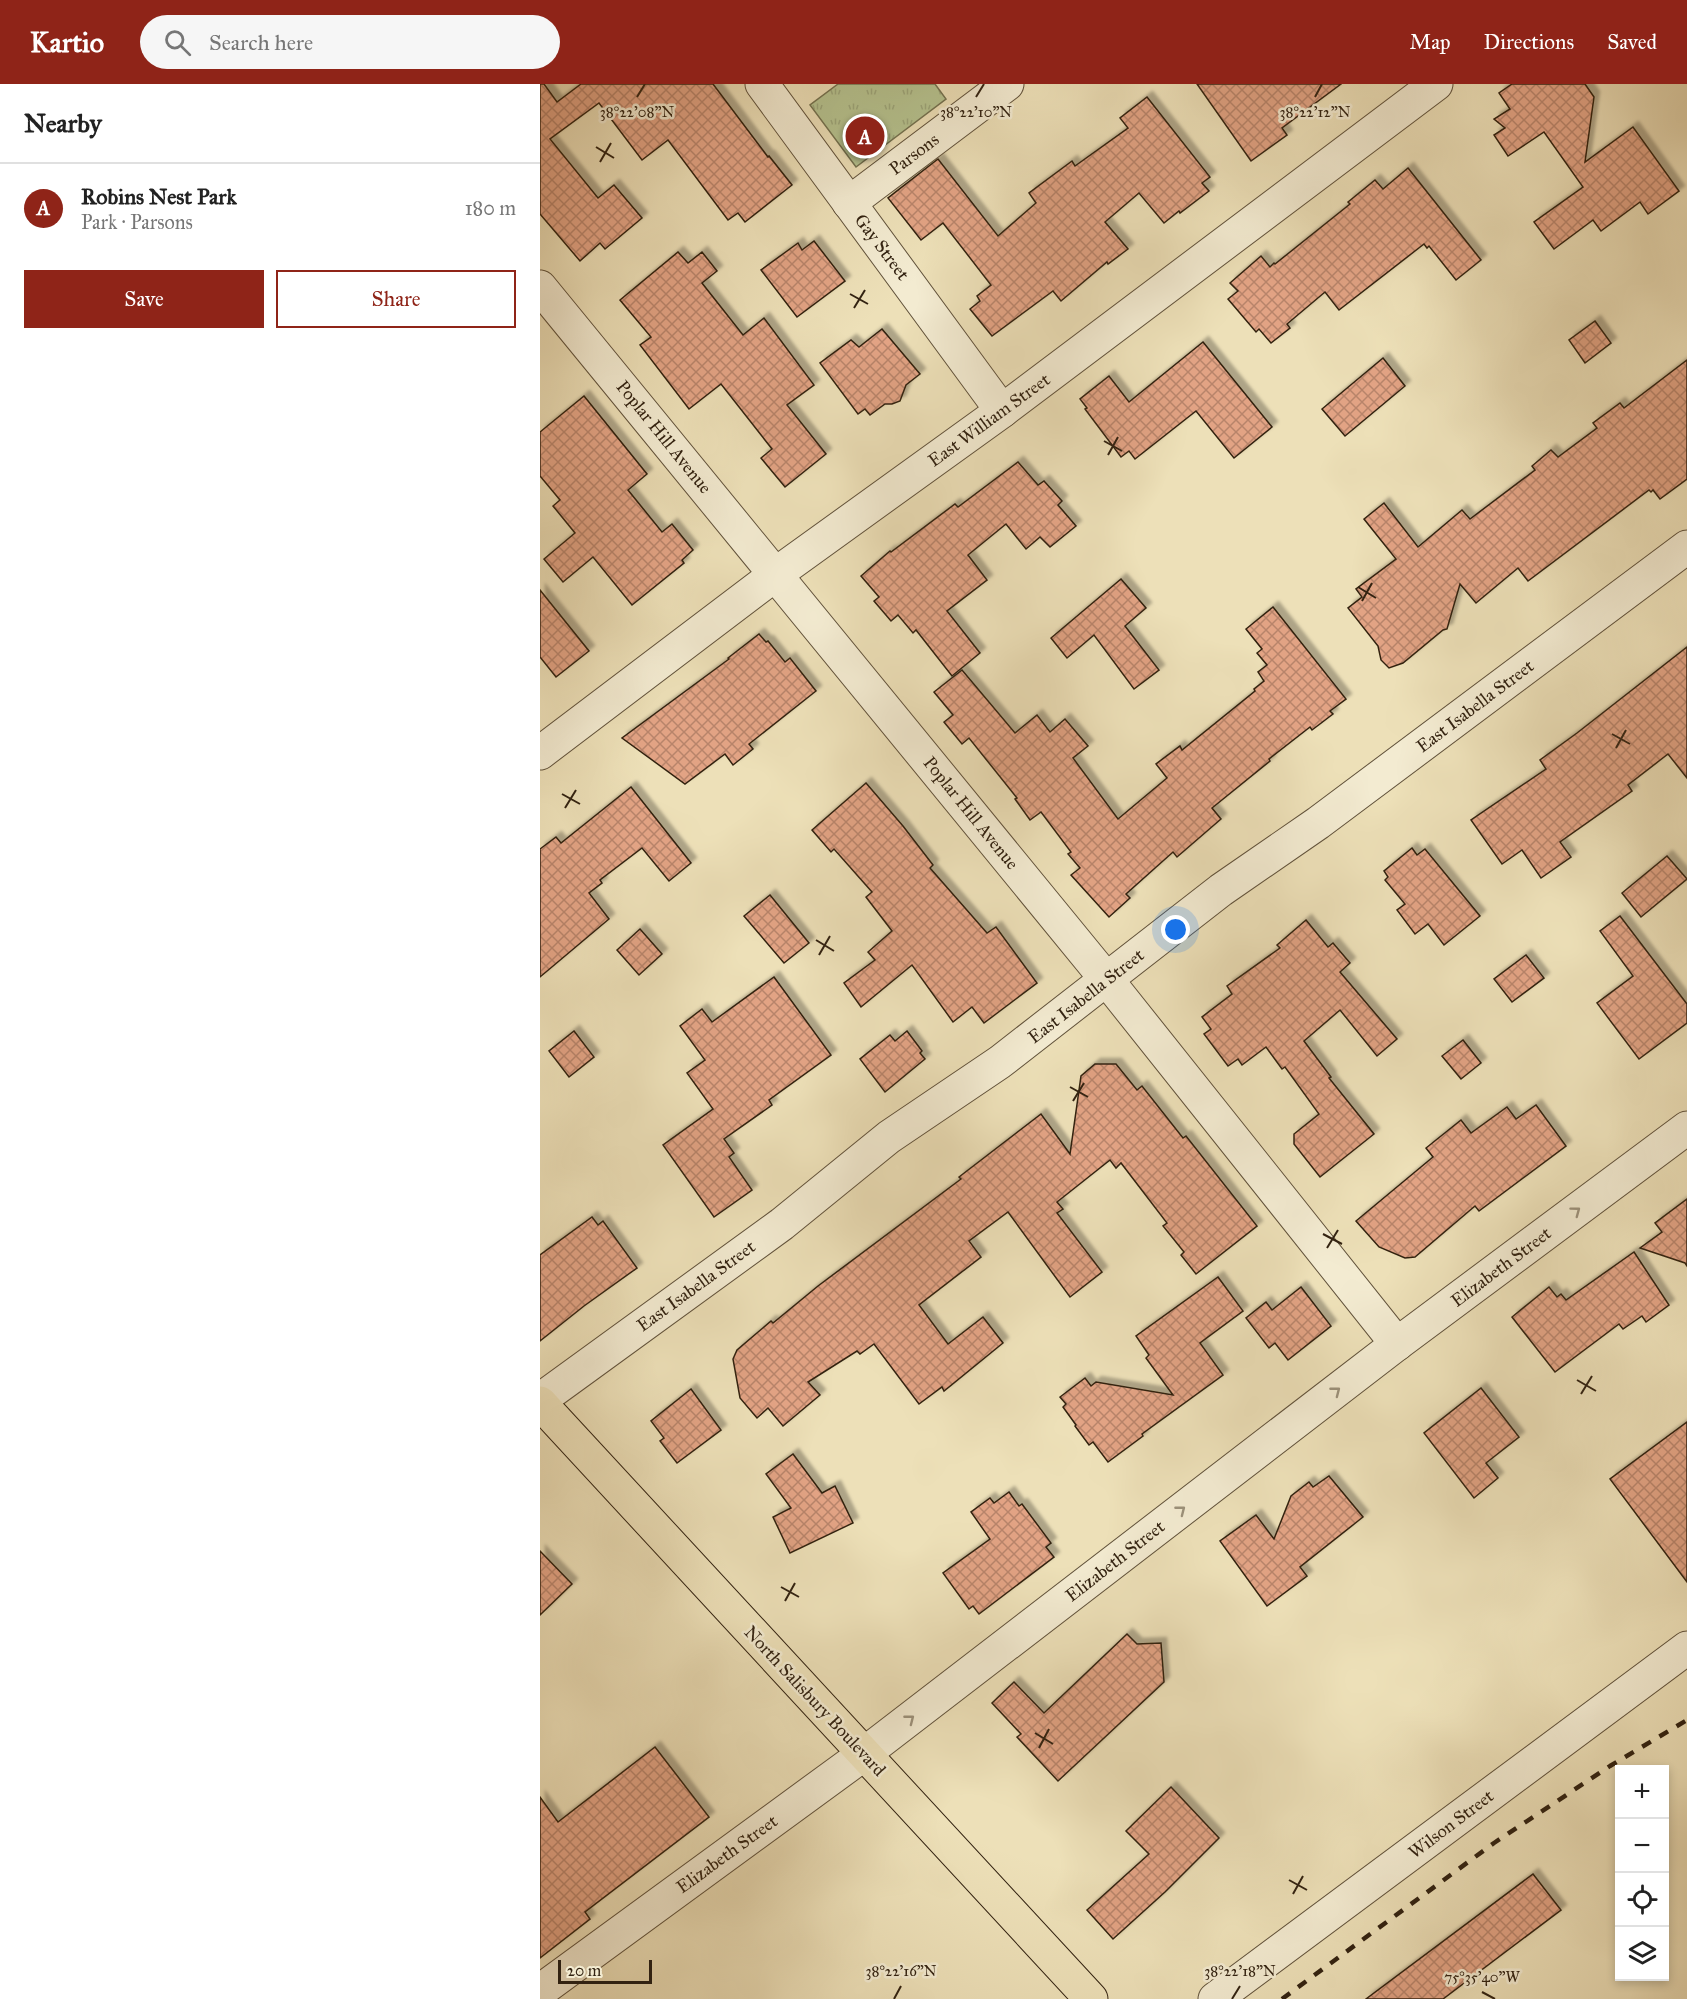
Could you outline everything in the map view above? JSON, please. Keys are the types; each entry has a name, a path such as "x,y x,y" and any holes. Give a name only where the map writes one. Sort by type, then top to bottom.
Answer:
{"main road":[{"name":"North Salisbury Boulevard","path":"540,1401 1090,1999"}],"street":[{"name":"Gay Street","path":"762,84 1002,411"},
{"name":"Parsons","path":"849,203 1007,84"},
{"name":"East William Street","path":"540,753 776,574 1002,411 1436,84"},
{"name":"Poplar Hill Avenue","path":"540,287 1107,980 1397,1344"},
{"name":"East Isabella Street","path":"540,1401 782,1224 889,1137 1000,1062 1221,890 1327,817 1687,547"},
{"name":"Elizabeth Street","path":"540,1991 864,1754 1397,1344 1687,1128"},
{"name":"Wilson Street","path":"1215,1999 1687,1648"}],"green space":[{"path":"838,84 935,84 946,99 856,167 810,105"}],"building":[{"path":"540,84 544,84 557,102 581,84 713,84 792,185 745,222 738,213 728,220 668,140 642,160 599,103 550,139 598,198 614,185 642,218 605,249 600,243 580,261 540,214"},
{"path":"1197,84 1341,84 1282,128 1287,135 1251,161"},
{"path":"1512,84 1585,84 1594,97 1585,162 1633,127 1679,191 1648,214 1640,202 1601,231 1593,220 1554,249 1534,222 1583,187 1544,132 1508,156 1494,135 1505,128 1494,119 1510,109 1499,93"},
{"path":"1147,97 1210,177 1202,183 1209,191 1164,223 1139,193 1105,222 1128,249 1108,264 1107,262 1061,301 1053,291 992,336 970,309 980,301 977,296 991,285 943,223 921,240 888,198 938,159 998,236 1036,203 1029,193 1072,161 1075,166 1128,128 1120,118"},
{"path":"1408,168 1481,260 1456,280 1429,246 1427,248 1424,244 1339,310 1325,292 1287,324 1290,328 1271,343 1259,329 1256,332 1228,299 1238,291 1230,283 1261,256 1270,267 1275,264 1350,204 1348,202 1375,180 1383,189"},
{"path":"814,241 845,281 797,317 761,270 798,243 802,250"},
{"path":"678,252 688,263 702,252 717,271 702,283 743,335 764,318 814,385 787,405 826,454 785,487 761,458 772,449 721,384 689,409 640,345 651,337 620,300"},
{"path":"1595,321 1611,343 1585,363 1569,340"},
{"path":"882,329 920,374 906,385 900,401 885,404 870,415 865,409 858,414 820,363 851,340 859,347"},
{"path":"1203,342 1272,427 1234,458 1196,411 1135,459 1129,451 1121,457 1080,399 1109,376 1129,402"},
{"path":"1383,358 1405,386 1345,436 1322,409"},
{"path":"1687,360 1687,479 1660,499 1653,490 1651,492 1649,490 1528,581 1518,568 1476,603 1460,584 1447,629 1403,663 1389,668 1381,660 1378,646 1348,608 1362,597 1356,589 1396,559 1364,519 1384,503 1418,547 1462,510 1470,519 1535,470 1532,466 1551,450 1558,457 1597,428 1593,423 1620,403 1624,408"},
{"path":"584,396 647,474 628,490 662,532 672,524 693,550 682,560 684,563 632,605 593,557 563,582 544,559 575,533 553,506 560,500 540,476 540,432"},
{"path":"1018,462 1038,485 1044,481 1062,501 1058,505 1076,526 1050,547 1040,537 1026,549 1006,524 968,555 987,580 947,611 980,653 952,676 916,630 913,633 898,615 891,621 874,601 879,597 861,576 890,551 955,504 958,507"},
{"path":"1121,579 1146,608 1125,626 1159,670 1134,689 1094,635 1067,658 1051,638"},
{"path":"540,590 589,651 556,677 540,657"},
{"path":"1273,607 1346,699 1330,711 1333,714 1312,730 1310,727 1212,808 1221,819 1177,857 1173,852 1126,894 1130,898 1109,917 1071,875 1080,868 1068,854 1071,852 1041,812 1030,820 1015,799 1017,798 969,738 962,744 944,722 953,715 934,692 962,670 1015,733 1037,715 1050,732 1065,719 1088,746 1073,758 1118,819 1167,778 1156,764 1180,746 1182,750 1255,691 1254,689 1264,681 1258,672 1267,665 1257,653 1262,649 1246,629"},
{"path":"759,634 766,642 768,641 785,662 790,658 816,691 749,744 753,749 733,765 725,754 685,784 622,738 729,659"},
{"path":"1687,647 1687,778 1668,754 1628,785 1632,791 1560,842 1571,857 1541,878 1522,850 1502,864 1471,820 1546,769 1540,760"},
{"path":"866,783 933,865 930,868 987,933 996,927 1037,983 984,1023 972,1007 953,1022 912,965 861,1007 844,983 875,960 868,952 892,931 866,897 872,892 834,849 831,852 812,830"},
{"path":"631,787 691,863 669,881 642,848 600,880 602,883 589,893 609,919 540,977 540,849 556,837 561,843"},
{"path":"1412,848 1417,855 1425,849 1480,916 1444,945 1428,924 1415,934 1397,910 1405,904 1385,880 1388,877 1384,871"},
{"path":"1667,856 1687,879 1641,917 1622,893"},
{"path":"770,895 809,943 784,963 744,916"},
{"path":"1620,916 1687,1004 1687,1023 1639,1059 1597,1003 1633,976 1600,931"},
{"path":"1306,920 1328,947 1333,943 1350,963 1340,972 1397,1039 1377,1056 1340,1010 1304,1041 1331,1077 1329,1078 1374,1134 1320,1177 1294,1144 1294,1134 1319,1114 1285,1067 1282,1069 1266,1047 1242,1065 1238,1059 1228,1066 1204,1034 1211,1029 1202,1017 1232,994 1227,986 1280,948 1277,945"},
{"path":"640,929 662,954 639,975 617,950"},
{"path":"1526,955 1544,978 1512,1002 1494,979"},
{"path":"774,977 831,1055 769,1100 772,1105 724,1139 734,1153 729,1157 752,1190 714,1217 663,1145 713,1109 687,1073 705,1060 680,1026 702,1009 712,1022"},
{"path":"574,1031 594,1057 569,1077 549,1051"},
{"path":"907,1031 922,1051 920,1053 925,1059 885,1092 860,1059 890,1035 895,1041"},
{"path":"1463,1040 1481,1063 1461,1079 1442,1056"},
{"path":"1095,1064 1116,1064 1137,1090 1142,1086 1183,1138 1186,1136 1257,1226 1196,1274 1181,1255 1184,1252 1163,1226 1167,1223 1121,1163 1116,1168 1110,1160 1057,1202 1063,1209 1057,1213 1102,1272 1070,1297 1008,1212 969,1241 981,1257 919,1305 948,1344 983,1317 1003,1343 944,1391 942,1387 919,1404 874,1344 860,1354 857,1351 808,1382 820,1395 783,1426 768,1408 757,1418 740,1398 733,1359 737,1350 771,1321 773,1323 818,1286 961,1179 959,1177 1041,1114 1070,1154 1081,1076"},
{"path":"1536,1105 1566,1146 1479,1211 1475,1206 1415,1257 1405,1258 1379,1247 1356,1221 1433,1157 1426,1148 1461,1120 1471,1133 1507,1107 1516,1119"},
{"path":"1687,1199 1687,1266 1685,1263 1640,1248 1662,1232 1655,1223"},
{"path":"592,1217 598,1225 603,1221 637,1268 540,1341 540,1255"},
{"path":"1634,1252 1669,1305 1646,1322 1642,1316 1623,1329 1619,1324 1555,1372 1512,1317 1549,1287 1557,1297 1561,1294 1566,1300"},
{"path":"1218,1277 1243,1311 1200,1343 1223,1375 1142,1434 1143,1436 1108,1462 1093,1442 1089,1445 1063,1407 1066,1404 1060,1397 1085,1378 1091,1386 1096,1382 1173,1395 1146,1358 1149,1355 1136,1336"},
{"path":"1301,1287 1331,1326 1288,1360 1275,1343 1269,1348 1246,1318 1266,1302 1272,1310"},
{"path":"1481,1388 1519,1437 1486,1463 1498,1478 1474,1498 1424,1433"},
{"path":"691,1389 721,1430 677,1463 660,1441 664,1438 651,1421"},
{"path":"1687,1422 1687,1582 1610,1479"},
{"path":"793,1454 822,1493 835,1486 853,1523 790,1553 773,1517 791,1508 766,1474"},
{"path":"1329,1476 1363,1517 1300,1567 1307,1576 1267,1606 1220,1541 1256,1515 1274,1539 1291,1496 1309,1482 1313,1487"},
{"path":"1009,1492 1019,1506 1022,1504 1051,1543 1046,1547 1054,1557 979,1614 973,1606 969,1609 943,1573 990,1539 971,1512 990,1498 994,1503"},
{"path":"540,1551 572,1584 540,1615"},
{"path":"1127,1634 1137,1644 1161,1643 1164,1682 1058,1781 1017,1737 1021,1734 992,1703 1014,1682 1044,1713"},
{"path":"655,1747 709,1817 585,1912 590,1919 540,1958 540,1797 558,1822"},
{"path":"1171,1787 1219,1838 1165,1892 1113,1939 1087,1910 1149,1854 1126,1831"},
{"path":"1533,1874 1561,1910 1443,1999 1366,1999"}],"railway":[{"path":"1282,1999 1494,1843 1610,1766 1687,1720"}],"place":[{"name":"Robins Nest Park","path":"865,136"}]}
